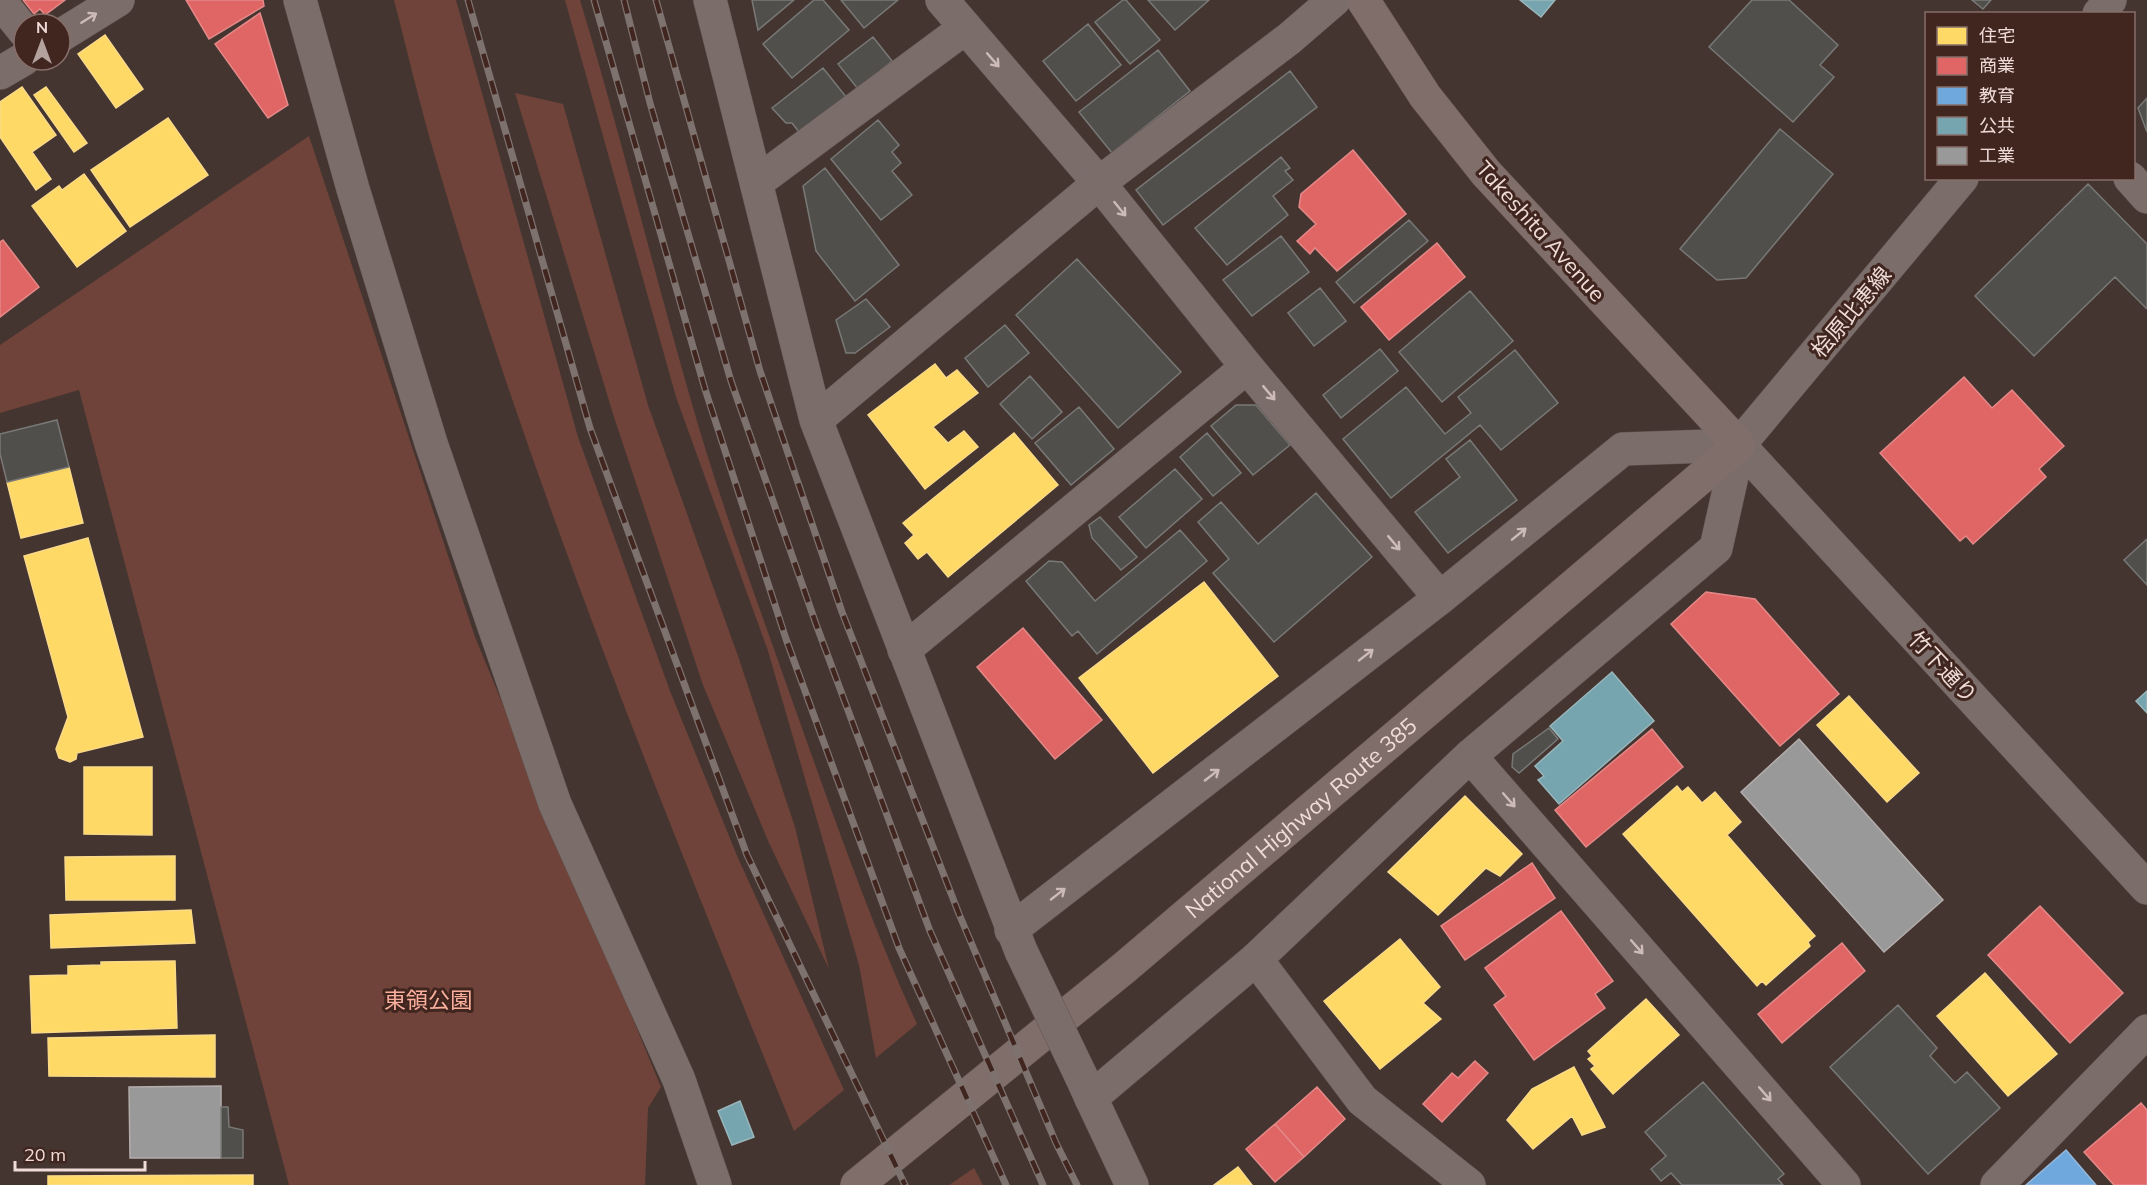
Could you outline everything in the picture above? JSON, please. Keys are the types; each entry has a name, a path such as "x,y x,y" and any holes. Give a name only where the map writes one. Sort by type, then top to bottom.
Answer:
{"highway":[{"name":"Takeshita Avenue","path":"1363,0 1425,96 1486,173 1739,445"},
{"name":"National Highway Route 385","path":"857,1185 1124,968 1739,445"}],"street":[{"path":"72,29 118,0"},
{"path":"300,0 353,189 431,443 555,804 679,1080 707,1181"},
{"path":"710,0 816,420 1016,940 1132,1185"},
{"path":"942,0 1099,183 1247,367 1440,598"},
{"path":"816,420 1099,183 1290,38 1334,0"},
{"path":"2101,12 2110,0"},
{"path":"0,1 12,16"},
{"path":"757,182 965,28"},
{"name":"桧原比恵線","path":"1739,445 1960,180"},
{"path":"2132,180 2147,197"},
{"path":"904,650 1247,367"},
{"path":"1016,940 1623,449 1739,445 1716,548 1470,756 1256,959 1086,1087"},
{"name":"竹下通り","path":"1739,445 2147,888"},
{"path":"1470,756 1844,1185"},
{"path":"1256,959 1362,1101 1469,1185"},
{"path":"1997,1185 2147,1031"}],"green space":[{"path":"394,0 456,0 578,437 670,691 738,858 844,1090 794,1131 650,772 559,531 475,287 431,143"},
{"path":"565,0 580,0 690,397 739,550 851,864 917,1024 876,1058 859,965 768,651 676,397"},
{"path":"515,93 563,104 648,405 739,659 795,827 829,969 769,843 703,685 614,417"},
{"name":"東領公園","path":"309,136 475,637 661,1087 648,1108 645,1185 289,1185 79,390 0,413 0,345"},
{"path":"974,1168 983,1185 949,1185"}],"building: 住宅":[{"path":"105,35 143,89 116,108 78,54"},
{"path":"22,87 56,135 32,152 51,179 36,190 0,137 0,102"},
{"path":"46,87 87,143 74,152 34,95"},
{"path":"168,118 208,175 130,227 91,170"},
{"path":"84,174 126,231 77,267 32,206 59,186 62,190"},
{"path":"935,364 946,378 957,370 978,393 933,427 948,443 964,431 978,447 925,489 868,415"},
{"path":"1014,433 1058,485 948,577 927,552 918,559 905,543 914,535 903,523"},
{"path":"69,467 83,523 21,538 7,482"},
{"path":"88,538 143,737 77,753 76,759 70,762 59,758 56,749 68,717 24,556"},
{"path":"1204,582 1278,676 1153,773 1079,678"},
{"path":"1849,696 1919,773 1887,802 1817,725"},
{"path":"84,767 152,767 152,835 84,834"},
{"path":"1677,786 1682,792 1688,787 1702,803 1715,792 1741,822 1727,835 1815,936 1808,942 1810,946 1766,985 1762,981 1757,986 1623,834"},
{"path":"1465,796 1522,854 1500,876 1486,868 1438,915 1388,872"},
{"path":"175,856 175,900 66,900 65,857"},
{"path":"191,910 195,943 51,948 50,915"},
{"path":"1400,939 1440,987 1423,1003 1441,1019 1380,1069 1324,1001"},
{"path":"175,961 177,1028 32,1033 30,976 68,975 68,966 101,965 101,962"},
{"path":"1985,973 2057,1054 2008,1096 1937,1016"},
{"path":"1646,999 1679,1035 1613,1094 1591,1069 1595,1066 1588,1059 1592,1056 1588,1051"},
{"path":"215,1035 215,1077 49,1076 48,1038"},
{"path":"1574,1067 1605,1127 1582,1135 1572,1116 1533,1149 1507,1120 1532,1089"},
{"path":"1238,1167 1252,1185 1214,1185"},
{"path":"253,1175 253,1185 48,1185 48,1176"}],"building: 商業":[{"path":"23,0 65,0 49,12 42,12 40,9 32,12"},
{"path":"186,0 263,0 264,6 209,39"},
{"path":"260,13 288,105 268,118 215,44"},
{"path":"1353,150 1406,214 1337,271 1315,248 1310,254 1297,241 1316,224 1299,207 1301,194"},
{"path":"3,240 39,287 0,317 0,242"},
{"path":"1437,243 1465,277 1389,340 1361,307"},
{"path":"1964,377 1992,408 2012,390 2064,446 2039,469 2046,477 1973,544 1966,536 1960,541 1880,453"},
{"path":"1706,592 1755,599 1839,694 1780,746 1671,624"},
{"path":"1023,628 1102,720 1055,759 977,667"},
{"path":"1652,729 1683,767 1586,847 1555,810"},
{"path":"1532,863 1555,898 1465,960 1441,926"},
{"path":"2040,906 2123,993 2070,1043 1988,955"},
{"path":"1561,911 1613,981 1595,994 1605,1008 1534,1060 1494,1005 1506,996 1485,968"},
{"path":"1842,943 1865,971 1782,1043 1758,1014"},
{"path":"1475,1061 1488,1073 1442,1122 1423,1104 1452,1073 1458,1078"},
{"path":"1317,1087 1345,1119 1304,1157 1275,1124"},
{"path":"2141,1103 2147,1110 2147,1185 2114,1185 2084,1152"},
{"path":"1275,1124 1304,1157 1275,1182 1246,1149"}],"building: 教育":[{"path":"2066,1150 2096,1185 2026,1185"}],"building: 公共":[{"path":"1520,0 1555,0 1541,17"},
{"path":"1612,672 1654,721 1559,804 1538,780 1544,776 1535,766 1563,741 1550,726"},
{"path":"2147,691 2147,713 2136,701"},
{"path":"740,1101 754,1137 732,1145 718,1111"}],"building: 工業":[{"path":"1799,739 1943,900 1884,952 1741,792"},
{"path":"221,1086 221,1158 130,1158 129,1087"}],"building: その他":[{"path":"752,0 794,0 758,30"},
{"path":"814,0 823,0 849,30 792,78 763,44"},
{"path":"841,0 898,0 864,28"},
{"path":"1126,0 1160,40 1130,64 1095,22"},
{"path":"1148,0 1209,0 1175,30"},
{"path":"1752,0 1789,0 1838,45 1820,65 1834,77 1793,122 1709,47"},
{"path":"1972,0 1991,0 1983,9"},
{"path":"1088,24 1121,65 1076,101 1043,61"},
{"path":"873,37 892,61 858,89 838,64"},
{"path":"1158,50 1190,91 1112,153 1079,112"},
{"path":"823,68 851,103 803,137 792,123 786,123 772,108"},
{"path":"1290,71 1317,107 1163,225 1136,190"},
{"path":"2147,98 2147,132 2138,108"},
{"path":"878,120 899,145 892,152 901,163 892,171 912,195 881,220 831,159"},
{"path":"1780,129 1833,174 1746,278 1717,280 1680,249"},
{"path":"1281,157 1290,168 1285,171 1293,180 1273,196 1288,215 1227,265 1195,228"},
{"path":"825,168 899,265 855,301 816,251 803,186"},
{"path":"2088,184 2147,244 2147,309 2115,277 2034,356 1975,296"},
{"path":"1409,220 1428,241 1354,303 1336,282"},
{"path":"1281,236 1309,272 1252,316 1223,280"},
{"path":"1077,259 1181,372 1118,428 1016,315"},
{"path":"1320,288 1346,321 1314,346 1288,313"},
{"path":"1470,291 1513,341 1442,402 1399,352"},
{"path":"866,299 890,327 855,353 846,353 836,320"},
{"path":"1005,325 1029,353 988,387 965,358"},
{"path":"1380,349 1398,371 1341,418 1323,395"},
{"path":"1515,350 1558,403 1501,450 1480,425 1391,498 1343,439 1406,387 1445,434 1471,413 1458,397"},
{"path":"1030,376 1062,412 1032,439 1000,404"},
{"path":"1236,405 1256,405 1290,445 1253,475 1211,426"},
{"path":"1079,407 1114,449 1071,485 1035,443"},
{"path":"57,420 69,467 7,482 0,454 0,434"},
{"path":"1207,433 1241,473 1213,496 1180,457"},
{"path":"1470,440 1517,500 1448,553 1415,512 1460,477 1446,459"},
{"path":"1175,469 1202,499 1146,548 1119,517"},
{"path":"1316,493 1372,557 1274,642 1213,573 1229,559 1198,522 1221,502 1258,544"},
{"path":"1100,517 1137,557 1121,570 1092,538 1089,525"},
{"path":"1180,530 1207,561 1097,654 1078,631 1072,636 1026,581 1049,561 1062,562 1095,601"},
{"path":"2147,539 2147,585 2124,560"},
{"path":"1549,728 1558,739 1519,773 1512,767 1513,754"},
{"path":"1898,1005 1937,1048 1930,1056 1955,1083 1967,1072 2000,1108 1928,1174 1830,1067"},
{"path":"1703,1082 1784,1174 1778,1179 1783,1185 1682,1185 1671,1173 1661,1181 1651,1169 1666,1156 1645,1132"},
{"path":"221,1107 228,1107 229,1127 243,1130 243,1158 221,1158"}],"railway":[{"path":"468,0 590,428 747,855 905,1185"},
{"path":"594,0 705,389 786,639 899,948 1006,1185"},
{"path":"624,0 650,103 731,381 816,624 930,931 1043,1185"},
{"path":"656,0 760,371 842,612 959,914 1056,1143 1077,1185"}]}
